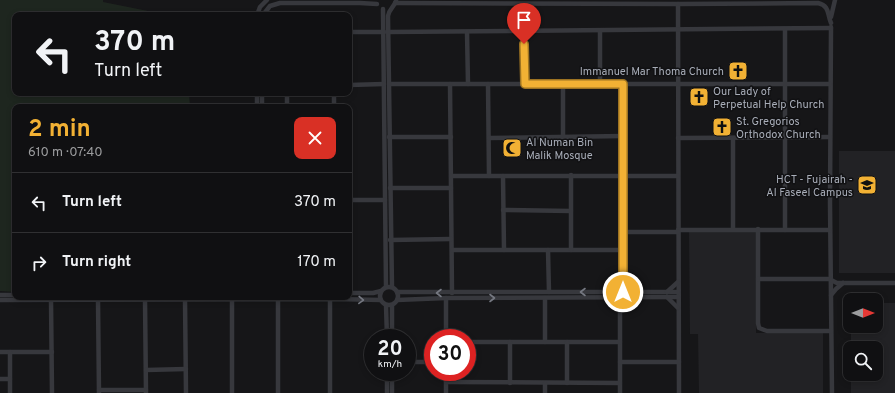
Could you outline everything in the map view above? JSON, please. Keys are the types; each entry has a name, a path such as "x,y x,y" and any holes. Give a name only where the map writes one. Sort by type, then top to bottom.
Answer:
{"street":[{"path":"258,12 260,7 268,0"},
{"path":"589,4 608,2 612,0"},
{"path":"832,393 830,84 831,26 835,0"},
{"path":"386,32 388,14 390,8 396,1 589,4 626,2 678,4 818,2 827,8 831,26"},
{"path":"265,12 270,6 280,3 376,2 383,9 386,32 392,287 397,292 398,300"},
{"path":"678,4 679,393"},
{"path":"383,9 390,8"},
{"path":"352,32 785,29 831,26"},
{"path":"785,29 785,230"},
{"path":"524,31 525,84"},
{"path":"600,31 600,84"},
{"path":"467,32 468,84"},
{"path":"386,287 385,200 387,84"},
{"path":"450,84 452,292"},
{"path":"488,84 489,176"},
{"path":"563,137 564,84"},
{"path":"623,84 623,292"},
{"path":"352,85 830,84"},
{"path":"489,138 623,136"},
{"path":"389,137 451,137"},
{"path":"678,138 830,137"},
{"path":"733,138 733,229"},
{"path":"451,176 678,176"},
{"path":"503,176 504,250"},
{"path":"570,250 571,176"},
{"path":"390,188 451,188"},
{"path":"352,200 385,200"},
{"path":"503,210 571,211"},
{"path":"623,232 733,229 830,230"},
{"path":"758,229 758,323 761,330 831,331"},
{"path":"390,240 451,239"},
{"path":"452,250 623,250"},
{"path":"548,250 549,292"},
{"path":"758,279 831,279 835,283 895,283"},
{"path":"667,292 678,282"},
{"path":"831,295 833,291 843,283"},
{"path":"352,293 373,294 386,287 392,287"},
{"path":"381,291 381,300"},
{"path":"397,292 678,292"},
{"path":"0,295 12,295"},
{"path":"389,305 398,300 446,298 678,298"},
{"path":"446,298 446,329"},
{"path":"545,298 545,342"},
{"path":"620,298 620,393"},
{"path":"667,298 678,308"},
{"path":"352,299 381,300 389,305"},
{"path":"0,300 51,300 52,393"},
{"path":"98,300 99,392 146,391 145,300"},
{"path":"185,300 186,393"},
{"path":"232,300 232,393"},
{"path":"278,300 278,393"},
{"path":"330,300 330,393"},
{"path":"388,329 389,305"},
{"path":"389,305 391,329"},
{"path":"476,342 620,342"},
{"path":"510,342 510,383"},
{"path":"567,342 567,383"},
{"path":"0,352 52,352"},
{"path":"10,352 10,393"},
{"path":"620,362 679,362"},
{"path":"146,370 186,370"},
{"path":"0,379 10,379"},
{"path":"387,381 387,393"},
{"path":"392,381 392,393"},
{"path":"446,393 446,382 620,383"},
{"path":"545,383 545,393"}],"shaded area":[{"path":"0,0 103,0 103,2 153,12 12,12 12,96 189,96 190,104 12,104 12,292 0,291"},
{"name":"HCT - Fujairah - Al Faseel Campus","path":"839,151 895,151 895,273 839,273"},
{"path":"689,232 756,232 756,333 823,333 823,393 699,393 698,334 690,334"},
{"path":"883,303 895,303 895,393 851,393 851,381 883,381 883,341 851,341 851,333 883,333"}],"place":[{"name":"Immanuel Mar Thoma Church","path":"738,71"},
{"name":"Our Lady of Perpetual Help Church","path":"699,97"},
{"name":"St. Gregorios Orthodox Church","path":"722,127"},
{"name":"Al Numan Bin Malik Mosque","path":"512,148"},
{"name":"HCT - Fujairah - Al Faseel Campus","path":"867,185"}],"route":[{"path":"524,44 525,84 623,84 623,292"}]}
